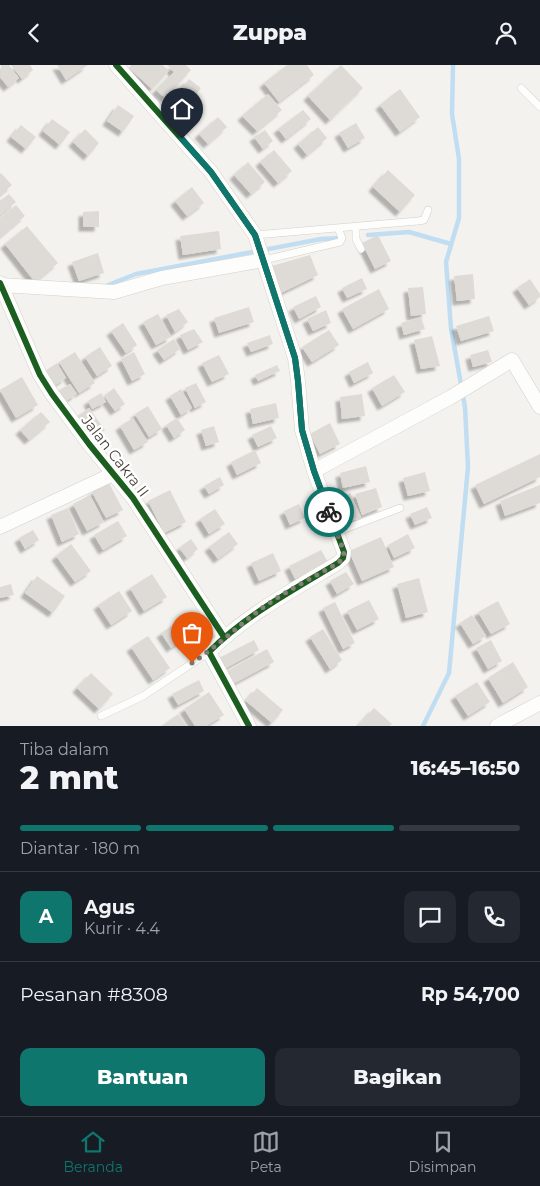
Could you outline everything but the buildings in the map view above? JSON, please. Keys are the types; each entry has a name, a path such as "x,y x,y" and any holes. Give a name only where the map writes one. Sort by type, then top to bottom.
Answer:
{"street":[{"path":"116,65 211,172 256,238 295,358 302,430 314,471 344,552 343,558 338,563 266,605 224,637 209,652 249,726"},
{"path":"1,284 114,292 162,278 263,258"},
{"name":"Jalan Cakra II","path":"1,284 40,375 72,423 133,498 224,637"},
{"path":"314,471 451,397 512,359 540,407"},
{"path":"0,527 113,474"},
{"path":"497,726 540,703"}],"lane":[{"path":"521,88 540,107"},
{"path":"256,238 340,233 356,227 418,221 424,219 428,210"},
{"path":"356,227 356,239 361,249"},
{"path":"263,258 334,245 340,243 340,233"},
{"path":"337,532 400,509"},
{"path":"101,716 143,696 209,652"}],"waterway":[{"path":"423,726 449,673 468,467 465,407 451,328 446,262 459,218 459,159 452,114 453,65"},
{"path":"368,235 409,232 451,244"},
{"path":"103,287 136,274 321,239 342,238"}],"cycle path":[{"path":"116,65 211,172 255,235 295,358 302,430 314,471 344,552 343,558 338,563 287,593 238,626 209,652 249,726"},
{"path":"0,283 40,375 52,394 89,444 133,498 224,637"}],"way so far":[{"path":"192,663 209,652 224,637 266,605 338,563 343,558 344,552 329,512"}],"route":[{"path":"182,139 211,172 255,235 295,358 302,430 329,512"}]}
